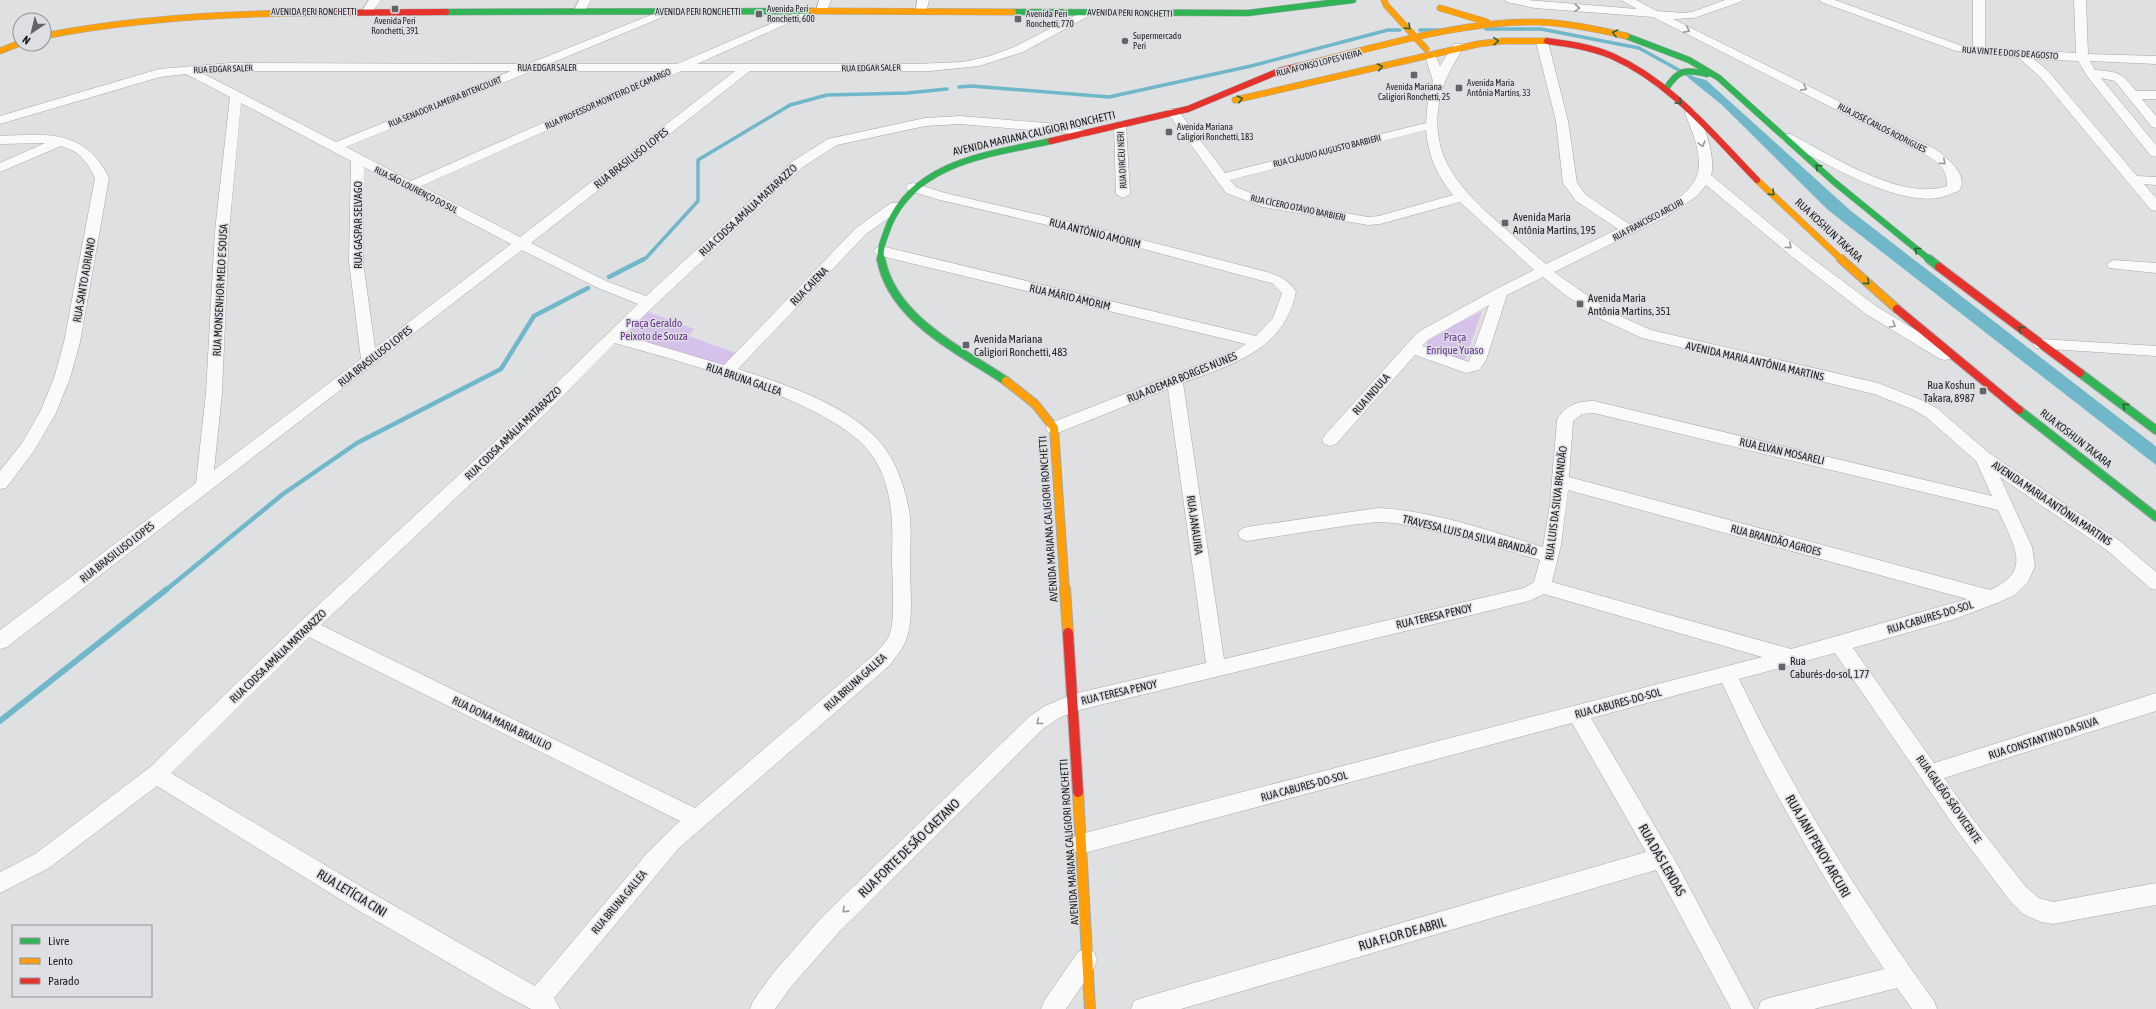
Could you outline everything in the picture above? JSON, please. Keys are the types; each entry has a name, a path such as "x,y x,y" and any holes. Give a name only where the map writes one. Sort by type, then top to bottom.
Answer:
{"main road":[{"name":"AVENIDA PERI RONCHETTI","path":"52,34 128,20 182,14 807,11 823,5 922,6 1090,12 1256,12 1353,0"},
{"name":"AVENIDA MARIA ANTÔNIA MARTINS","path":"1384,0 1390,10 1420,40 1431,56"},
{"path":"1432,0 1440,8 1455,31 1458,46"},
{"path":"1440,8 1471,18 1498,24"},
{"name":"RUA AFONSO LOPES VIEIRA","path":"1188,109 1279,71 1455,31 1498,24 1553,22 1605,30 1652,44 1689,60 1720,78"},
{"name":"RUA KOSHUN TAKARA","path":"1458,46 1489,42 1542,42 1576,44 1624,60 1666,89 1848,266 1968,368 2156,517"},
{"path":"1652,44 1662,57 1660,61"},
{"path":"0,50 12,46"},
{"name":"RUA AFONSO LOPES VIEIRA","path":"1188,109 1201,108 1431,56 1458,46"},
{"path":"1340,57 1353,73"},
{"path":"1624,60 1649,65"},
{"path":"1666,89 1672,76 1680,71 1696,71 1720,78 1906,242 2156,430"},
{"name":"AVENIDA MARIANA CALIGIORI RONCHETTI","path":"1090,1009 1081,844 1054,428 1045,413 1026,396 925,326 903,306 887,281 882,266 880,251 887,224 896,206 913,187 938,170 953,164 1188,109"}],"street":[{"path":"367,12 375,0"},
{"path":"579,12 585,0"},
{"path":"1511,0 1535,5 1689,16 1736,0"},
{"name":"RUA JOSÉ CARLOS RODRIGUES","path":"1626,0 1916,144 1939,157 1952,172 1955,182 1954,188 1949,192 1925,196 1897,190 1875,181 1784,136"},
{"name":"RUA VINTE E DOIS DE AGOSTO","path":"1825,0 1955,48 2022,55 2156,60"},
{"path":"1979,0 1979,51"},
{"path":"2080,0 2082,57 2091,73 2156,153"},
{"name":"RUA PROFESSOR MONTEIRO DE CAMARGO","path":"409,187 807,11"},
{"name":"RUA SENADOR LAMEIRA BITENCOURT","path":"335,147 666,12"},
{"name":"RUA EDGAR SALER","path":"0,120 159,72 230,67 531,67 676,69 866,68 966,64 994,59 1090,12"},
{"path":"1542,42 1562,121 1570,183 1581,198 1629,230"},
{"name":"AVENIDA MARIA ANTÔNIA MARTINS","path":"1458,46 1438,82 1432,125 1437,156 1446,176 1461,196 1544,271 1586,303 1613,321 1631,329 1671,341 1878,389 1897,396 1932,413 1983,457 2114,546 2156,583"},
{"path":"2022,55 2044,74 2156,207"},
{"name":"AVENIDA MARIA ANTÔNIA MARTINS","path":"1431,56 1438,82"},
{"name":"RUA BRASILUSO LOPES","path":"0,641 369,361 748,68"},
{"name":"RUA SÃO LOURENÇO DO SUL","path":"186,70 520,244 601,284 648,302"},
{"path":"2091,73 2116,76 2156,124"},
{"name":"RUA MONSENHOR MELO E SOUSA","path":"204,485 214,394 222,231 236,95"},
{"path":"2133,95 2156,95"},
{"name":"RUA CÍCERO OTÁVIO BARBIERI","path":"1173,112 1231,190 1249,199 1359,220 1380,220 1461,196"},
{"path":"1691,113 1705,154 1705,177 1800,256 1871,310 1968,368"},
{"name":"RUA CDDSA AMÁLIA MATARAZZO","path":"0,884 42,861 156,775 307,627 537,412 611,337 798,164 833,142 892,128 960,120 1069,129 1081,134"},
{"name":"RUA CLÁUDIO AUGUSTO BARBIERI","path":"1222,178 1432,125"},
{"name":"RUA DIRCEU NERI","path":"1120,126 1123,194"},
{"name":"RUA SANTO ADRIANO","path":"0,140 45,139 61,141 84,150 93,160 102,178 72,342 62,378 48,413 28,447 0,483"},
{"path":"0,168 61,141"},
{"name":"RUA GASPAR SELVAGO","path":"358,160 356,262 369,361"},
{"name":"RUA FRANCISCO ARCURI","path":"1500,292 1629,230 1686,200 1696,192 1705,177"},
{"path":"2133,180 2156,181"},
{"name":"RUA ANTÔNIO AMORIM","path":"913,187 941,196 1100,233 1277,280"},
{"name":"RUA CAIENA","path":"726,372 861,231 896,206"},
{"name":"RUA MÁRIO AMORIM","path":"880,251 1260,342"},
{"path":"2114,265 2156,268"},
{"name":"RUA ADEMAR BORGES NUNES","path":"1054,428 1225,362 1260,342 1276,327 1288,302 1289,292 1277,280"},
{"path":"1411,348 1466,368 1474,366 1500,292"},
{"name":"RUA INDULA","path":"1330,440 1423,336 1500,292"},
{"name":"RUA BRUNA GALLEA","path":"543,1004 655,859 697,819 882,659 897,640 900,630 902,530 899,503 886,466 875,447 863,435 823,410 787,394 726,372 611,337"},
{"path":"2041,344 2156,350"},
{"name":"RUA JANAUIRA","path":"1175,381 1216,669"},
{"name":"RUA ELVAN MOSARELI","path":"1565,420 1573,410 1581,407 1594,407 1775,449 2003,505"},
{"name":"RUA LUIS DA SILVA BRANDÃO","path":"1542,586 1550,556 1560,481 1565,420"},
{"name":"RUA CABURES-DO-SOL","path":"1081,844 1791,657 1952,612 1991,598 2009,590 2022,577 2026,566 2023,547 2003,505 1983,457"},
{"name":"RUA BRANDÃO AGROES","path":"1560,481 1991,598"},
{"name":"TRAVESSA LUIS DA SILVA BRANDÃO","path":"1247,534 1350,518 1378,515 1396,516 1465,531 1550,556"},
{"path":"1542,586 1791,657"},
{"name":"RUA TERESA PENOY","path":"1072,703 1529,594 1542,586"},
{"name":"RUA DONA MARIA BRAULIO","path":"307,627 697,819"},
{"name":"RUA GALEÃO SÃO VICENTE","path":"1839,644 1931,773 1965,825 2018,894 2031,906 2041,912 2053,913 2156,894"},
{"name":"RUA JANI PENOY ARCURI","path":"1727,673 1779,779 1828,865 1901,976 1926,1009"},
{"name":"RUA CONSTANTINO DA SILVA","path":"1931,773 2156,702"},
{"name":"RUA FORTE DE SÃO CAETANO","path":"761,1009 782,980 831,924 1037,722 1052,712 1072,703"},
{"name":"RUA DAS LENDAS","path":"1576,713 1661,858 1743,1009"},
{"name":"RUA LETÍCIA CINI","path":"156,775 364,901 543,1004"},
{"name":"RUA FLOR DE ABRIL","path":"1142,1009 1661,858"},
{"path":"1052,1009 1088,957"},
{"path":"1769,1009 1901,976"}],"green space":[{"name":"Praça Enrique Yuaso","path":"1482,311 1465,359 1461,360 1435,353 1428,347 1426,340"},
{"name":"Praça Geraldo Peixoto de Souza","path":"648,312 694,329 688,336 739,354 725,368 626,335"}],"water":[{"path":"1691,76 1706,80 1851,211 2153,444 2156,447 2156,465 1828,210 1722,105 1688,78"}],"waterway":[{"path":"1486,29 1541,29 1639,48 1695,79"},
{"path":"959,87 971,86 1109,97 1251,66 1388,30 1400,30"},
{"path":"1420,30 1440,30"},
{"path":"644,259 698,201 698,160 790,105 827,95 907,93 947,89"},
{"path":"609,277 644,259"},
{"path":"166,590 283,494 357,443 501,369 534,316 588,288"},
{"path":"0,721 167,589"}],"traffic: fast":[{"path":"1013,12 1248,13 1353,0"},
{"path":"446,12 812,11"},
{"path":"1626,36 1689,60 1719,78 1833,181 1939,267"},
{"path":"1666,89 1674,77 1682,71 1693,71 1707,74"},
{"path":"1006,381 944,340 910,312 895,293 886,277 880,251 895,211 911,191 930,176 975,158 1051,141"},
{"path":"2080,373 2156,430"},
{"path":"2019,410 2156,517"}],"traffic: slow":[{"path":"1384,0 1386,5 1426,49"},
{"path":"1440,8 1487,22"},
{"path":"812,11 1013,12"},
{"path":"52,35 108,24 171,17 300,13"},
{"path":"1299,66 1413,39 1499,24 1527,22 1564,24 1626,36"},
{"path":"1235,100 1478,44 1503,41 1547,41"},
{"path":"0,51 12,46"},
{"path":"1757,180 1831,250 1897,309"},
{"path":"1006,381 1035,404 1054,428 1068,633"},
{"path":"1078,792 1090,1009"}],"traffic: jam":[{"path":"300,13 446,12"},
{"path":"1547,41 1581,46 1612,56 1639,71 1665,89 1689,110 1757,180"},
{"path":"1051,141 1188,109 1279,71 1299,66"},
{"path":"1939,267 2080,373"},
{"path":"1897,309 2019,410"},
{"path":"1068,633 1078,792"}],"place":[{"name":"Avenida Peri Ronchetti, 391","path":"395,9"},
{"name":"Avenida Peri Ronchetti, 600","path":"759,14"},
{"name":"Avenida Peri Ronchetti, 770","path":"1018,19"},
{"name":"Supermercado Peri","path":"1125,41"},
{"name":"Avenida Mariana Caligiori Ronchetti, 25","path":"1414,75"},
{"name":"Avenida Maria Antônia Martins, 33","path":"1459,88"},
{"name":"Avenida Mariana Caligiori Ronchetti, 183","path":"1169,132"},
{"name":"Avenida Maria Antônia Martins, 195","path":"1505,223"},
{"name":"Avenida Maria Antônia Martins, 351","path":"1580,304"},
{"name":"Avenida Mariana Caligiori Ronchetti, 483","path":"966,345"},
{"name":"Rua Koshun Takara, 8987","path":"1983,391"},
{"name":"Rua Caburés-do-sol, 177","path":"1782,667"}]}
